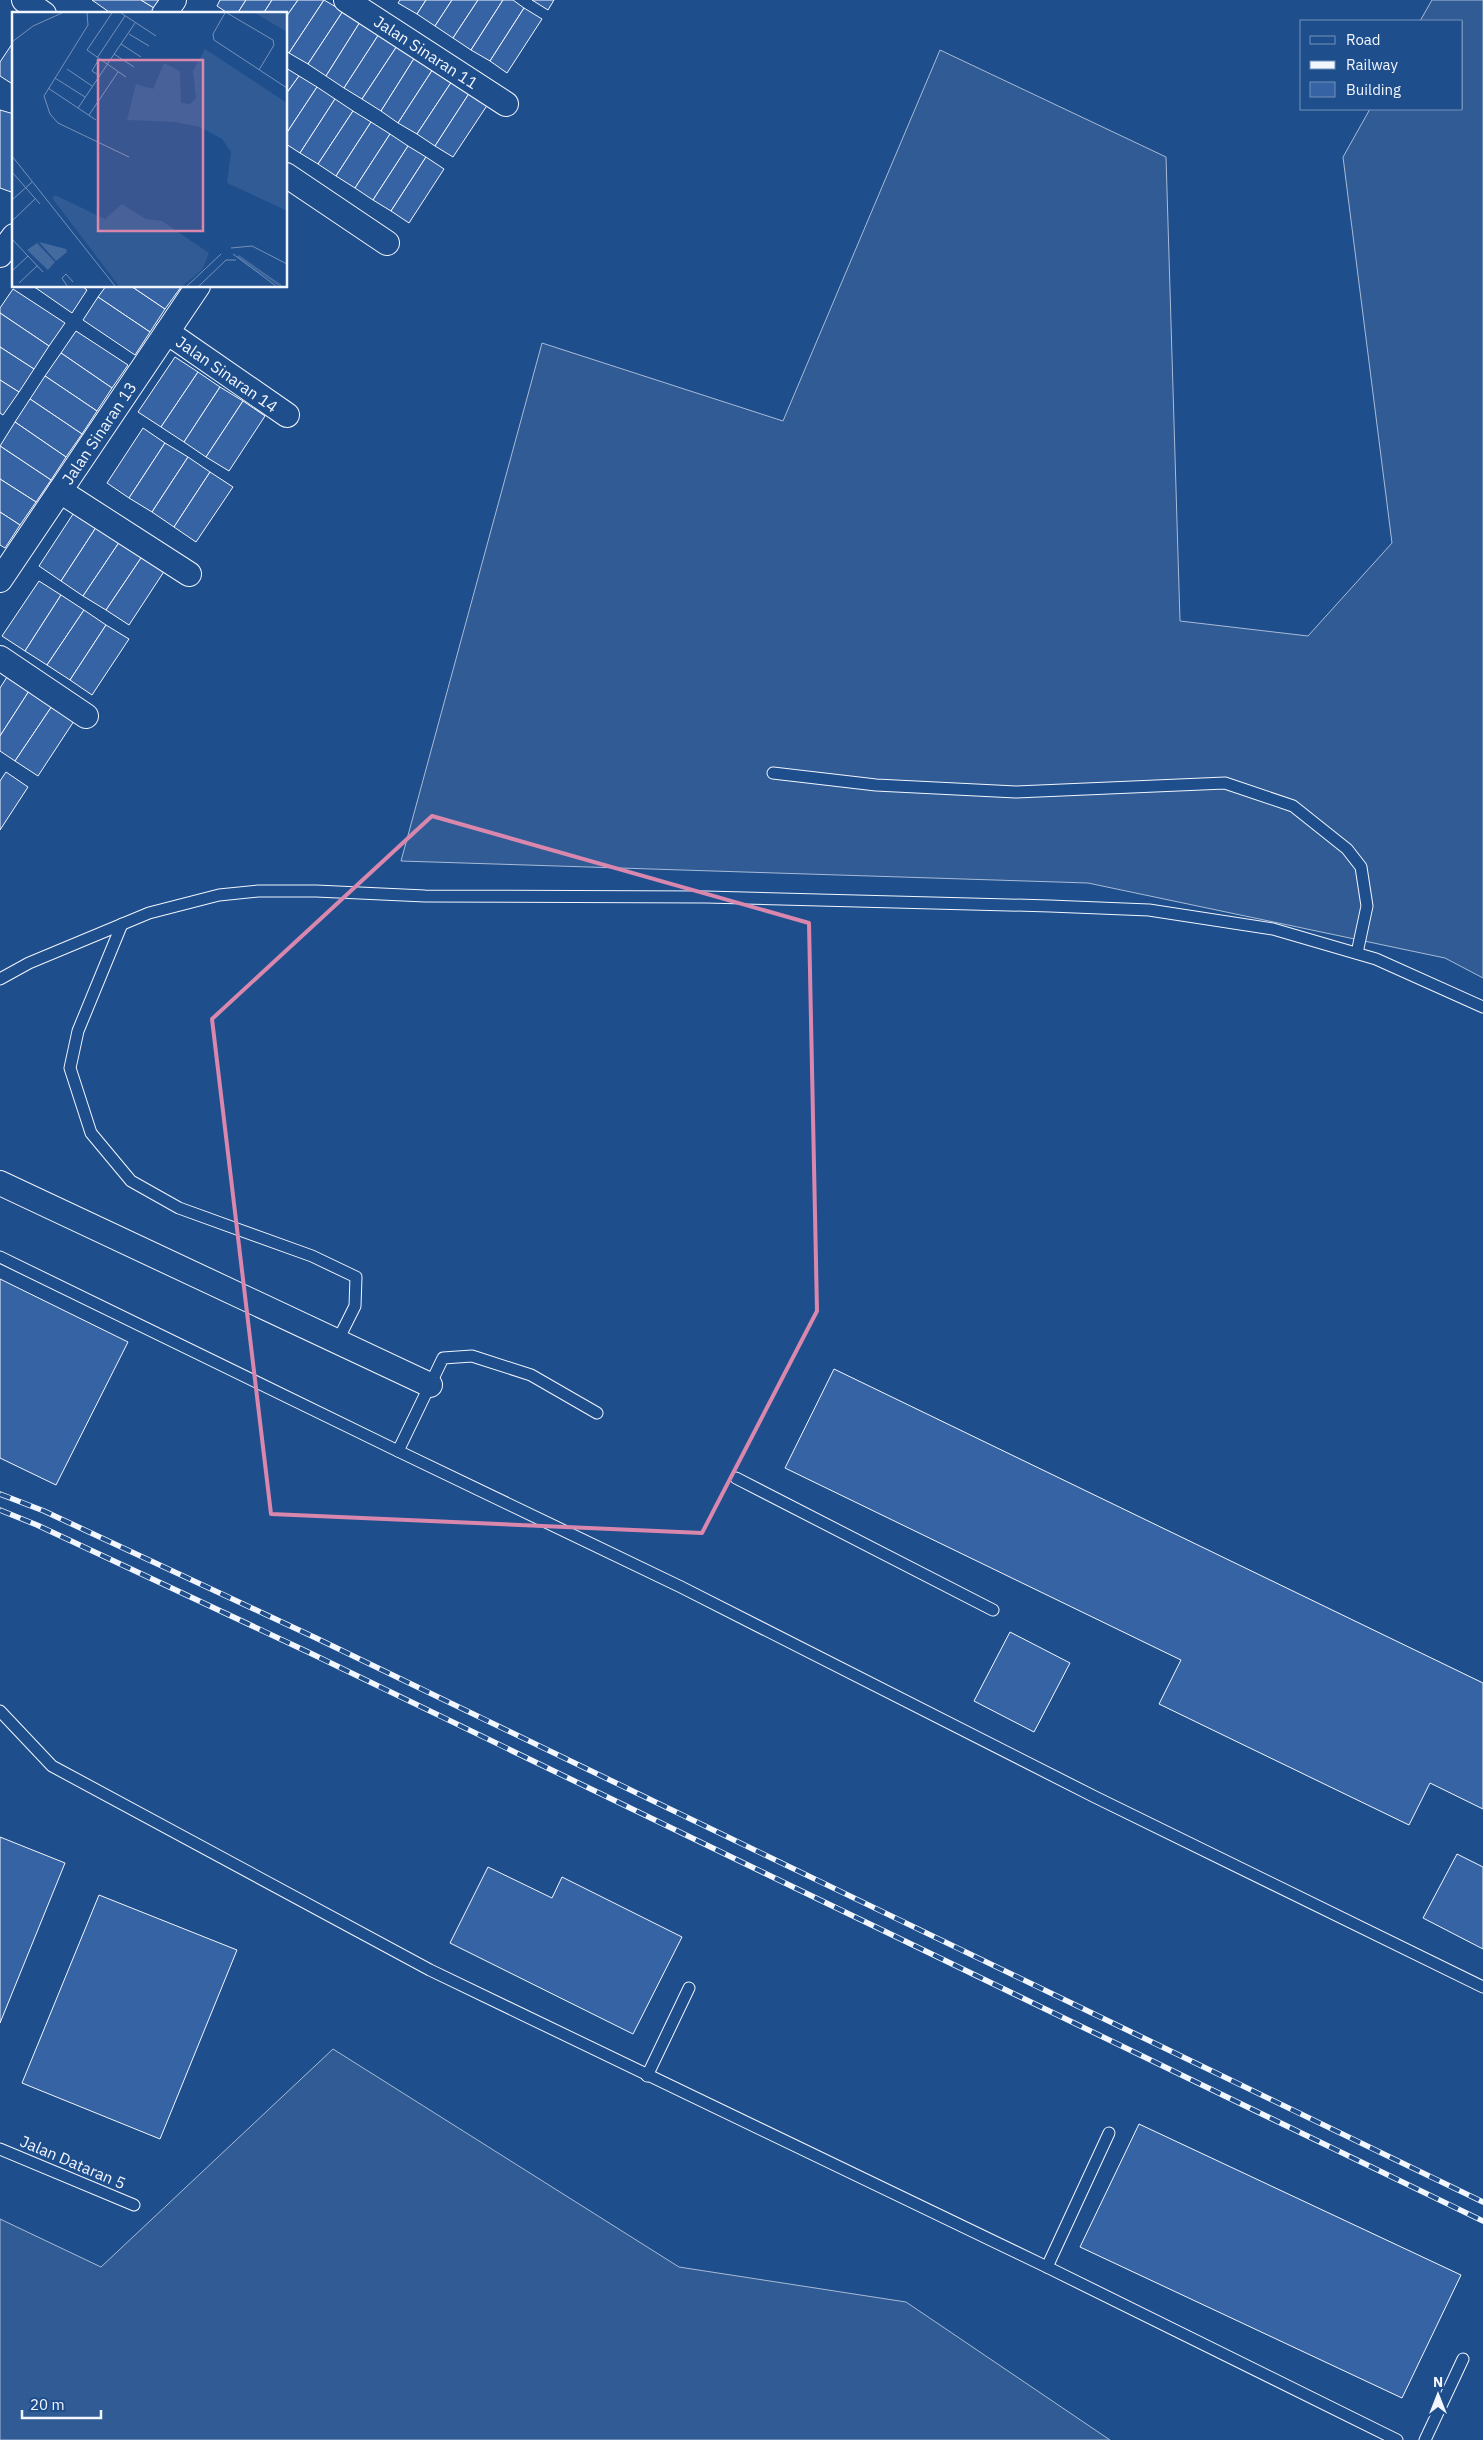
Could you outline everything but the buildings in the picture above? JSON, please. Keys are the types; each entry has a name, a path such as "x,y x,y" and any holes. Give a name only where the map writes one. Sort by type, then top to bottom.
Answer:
{"street":[{"path":"24,0 41,12"},
{"path":"165,12 174,0"},
{"name":"Jalan Sinaran 11","path":"346,0 506,104"},
{"path":"288,177 387,243"},
{"path":"0,223 12,232"},
{"path":"0,256 12,237"},
{"name":"Jalan Sinaran 13","path":"0,580 197,288"},
{"name":"Jalan Sinaran 14","path":"167,332 287,415"},
{"path":"60,491 190,574"},
{"path":"0,658 86,716"},
{"path":"0,1182 430,1385"}],"lane":[{"path":"773,773 876,785 1016,792 1225,783 1293,806 1347,849 1362,867 1367,906 1357,953"},
{"path":"0,979 29,963 170,906 199,899 258,891 425,896 706,897 1149,910 1273,929 1357,953 1376,959 1483,1007"},
{"path":"122,924 78,1031 70,1068 91,1133 131,1181 171,1204 312,1256 356,1277 355,1306 337,1342"},
{"path":"0,1257 682,1587 1095,1797 1483,1987"},
{"path":"398,1451 443,1358 472,1356 530,1375 597,1413"},
{"path":"736,1478 993,1610"},
{"path":"0,1711 52,1766 430,1970 1047,2267 1397,2440"},
{"path":"647,2076 689,1988"},
{"path":"1047,2267 1109,2133"},
{"name":"Jalan Dataran 5","path":"0,2149 134,2205"},
{"path":"1425,2440 1463,2359"}],"highlighted area":[{"path":"432,816 809,923 817,1311 702,1533 271,1514 212,1019"}],"shaded area":[{"path":"1432,0 1483,0 1483,978 1445,958 1088,883 401,861 542,343 783,421 940,50 1166,157 1180,621 1308,636 1392,543 1343,157 1369,110 1463,110 1463,20 1421,20"},
{"path":"333,2049 679,2267 906,2302 1110,2440 0,2440 0,2219 101,2267"}],"railway":[{"path":"0,1494 44,1511 316,1638 1483,2202"},
{"path":"0,1510 37,1525 308,1652 1483,2221"}]}
